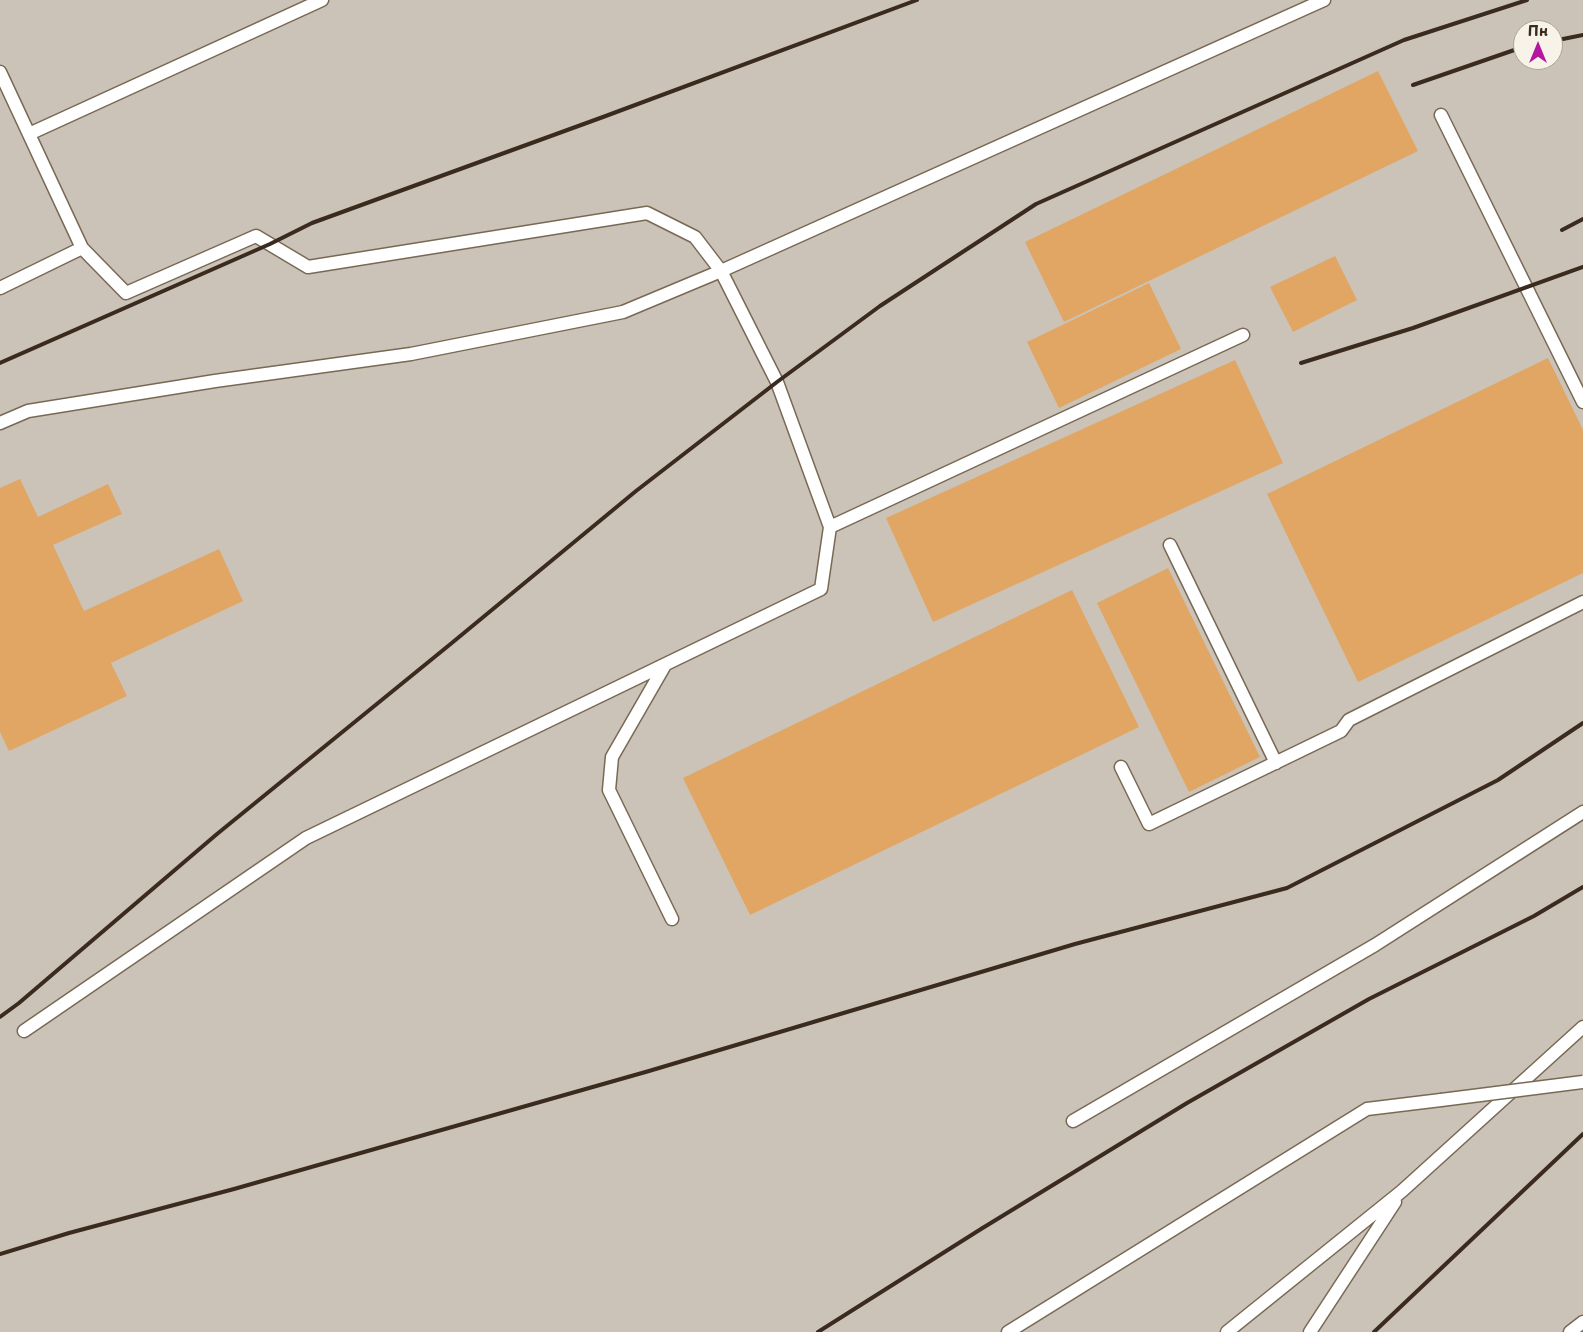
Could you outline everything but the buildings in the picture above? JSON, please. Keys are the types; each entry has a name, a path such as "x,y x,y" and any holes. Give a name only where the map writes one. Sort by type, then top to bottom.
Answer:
{"lane":[{"path":"29,134 322,0"},
{"path":"0,423 28,411 215,381 411,354 623,312 722,271 1324,0"},
{"path":"0,72 82,248 126,293 256,236 308,267 647,213 695,237 722,271 777,382 830,527 821,589 306,838 24,1031"},
{"path":"1441,114 1583,402"},
{"path":"0,288 82,248"},
{"path":"830,527 1243,335"},
{"path":"1170,545 1276,763"},
{"path":"1121,766 1149,824 1341,731 1349,720 1583,602"},
{"path":"665,665 612,757 609,790 672,919"},
{"path":"1073,1121 1375,945 1583,812"},
{"path":"1227,1332 1402,1191 1583,1027"},
{"path":"1008,1332 1367,1109 1583,1082"},
{"path":"1310,1332 1402,1191"},
{"path":"1570,1332 1583,1322"}],"shaded area":[{"path":"0,0 1583,0 1583,1332 0,1332"}],"railway":[{"path":"0,363 270,244 312,223 917,0"},
{"path":"0,1017 19,1003 217,834 636,491 777,382 880,306 1036,204 1404,40 1527,0"},
{"path":"1563,39 1583,35"},
{"path":"1413,85 1513,50"},
{"path":"1562,230 1583,219"},
{"path":"1301,363 1413,328 1583,267"},
{"path":"0,1254 649,1071 1075,944 1287,888 1498,780 1583,723"},
{"path":"818,1332 981,1229 1187,1103 1369,999 1534,916 1583,887"},
{"path":"1374,1332 1583,1134"}]}
